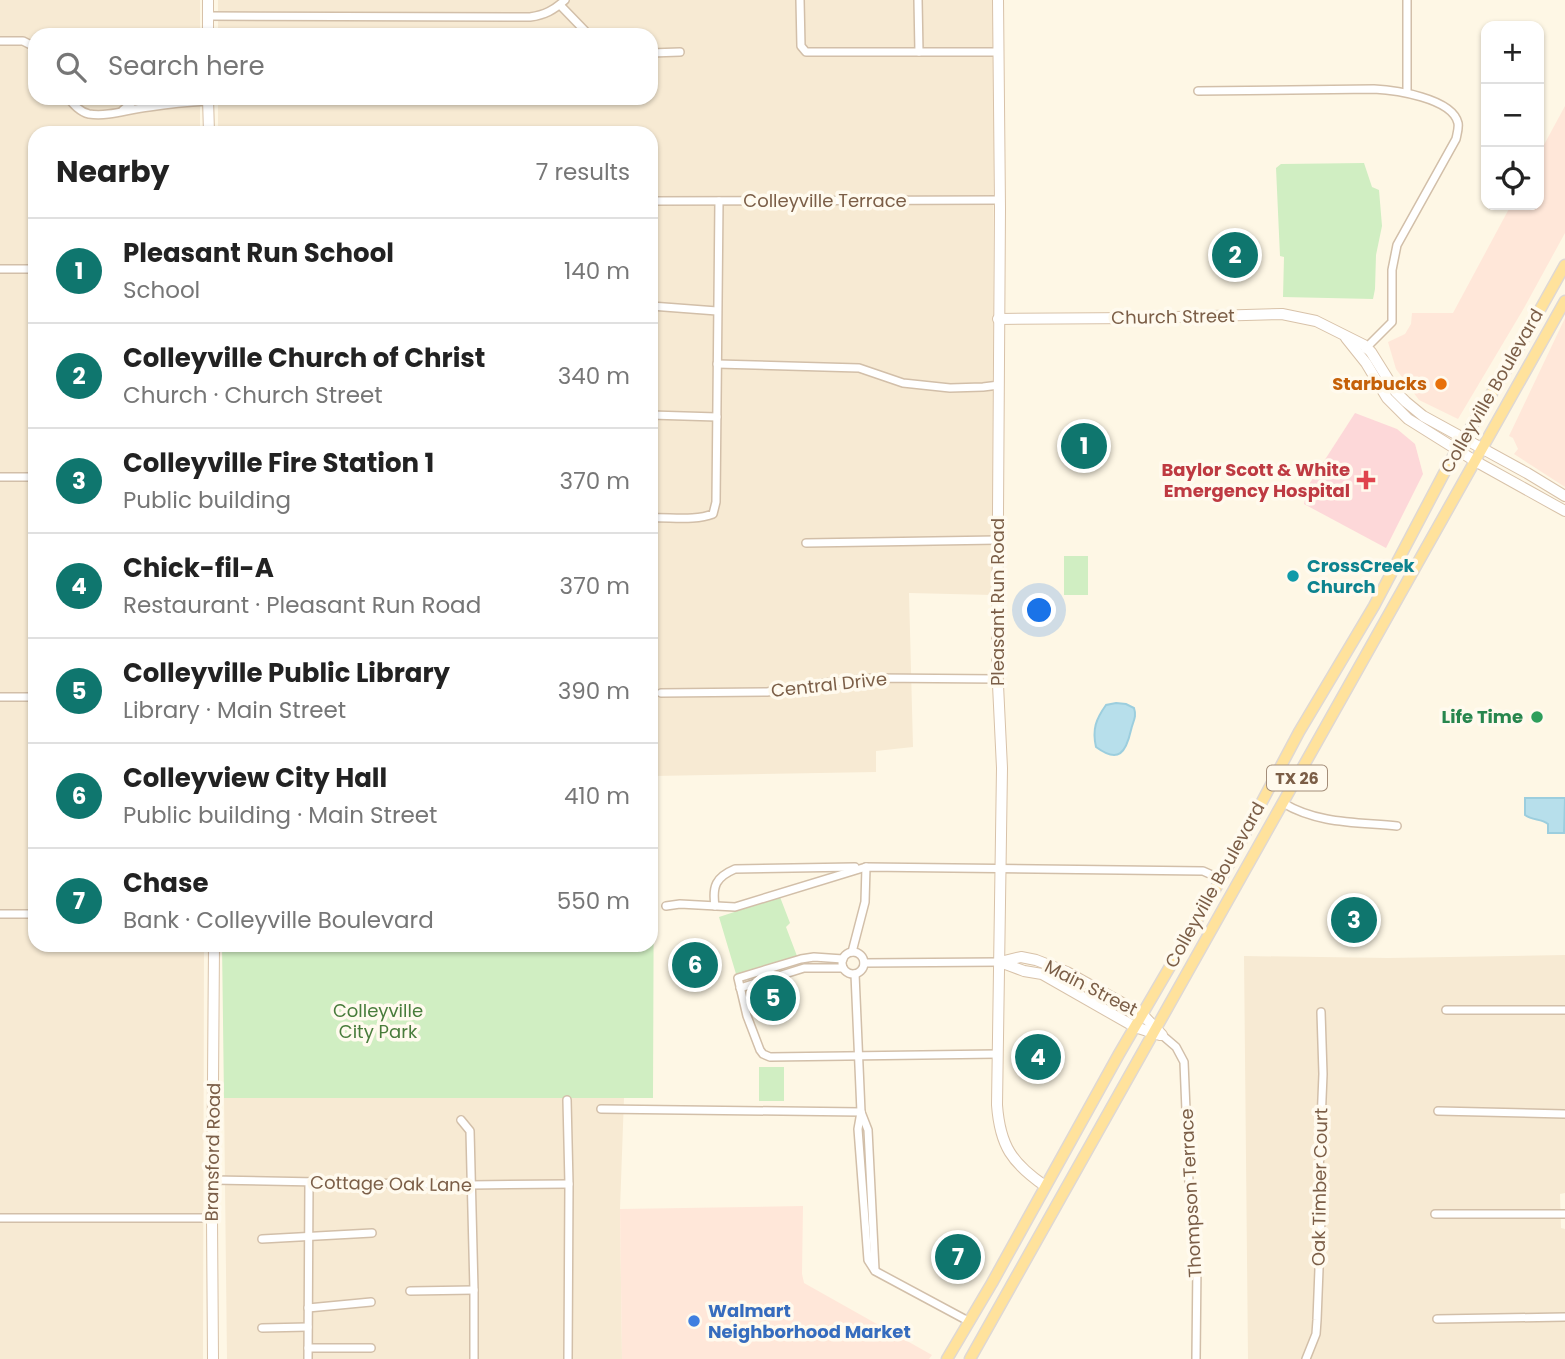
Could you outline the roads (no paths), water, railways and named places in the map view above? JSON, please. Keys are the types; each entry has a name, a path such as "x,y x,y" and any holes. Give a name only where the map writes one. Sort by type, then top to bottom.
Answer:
{"main road":[{"name":"Colleyville Boulevard","path":"947,1359 1221,880 1299,732 1374,606 1457,450 1565,265"},
{"name":"Colleyville Boulevard","path":"970,1359 1157,1032 1565,301"},
{"path":"1268,789 1283,803"},
{"path":"1221,880 1235,889"}],"street":[{"path":"208,0 208,28"},
{"path":"800,0 801,46 814,53 999,52"},
{"path":"918,0 919,52"},
{"name":"Pleasant Run Road","path":"998,0 998,679 1002,768 998,1109 1004,1140 1017,1163 1045,1186"},
{"path":"1406,92 1407,0"},
{"path":"208,16 530,17 544,15 563,2 583,28"},
{"path":"0,41 28,44"},
{"path":"658,52 680,51"},
{"path":"1198,91 1374,89 1406,92 1447,109 1457,120 1456,139 1397,245 1392,270 1392,322 1363,351"},
{"path":"74,105 88,114 120,113 145,105"},
{"path":"120,113 130,105"},
{"path":"208,105 208,126"},
{"name":"Colleyville Terrace","path":"658,201 1000,200"},
{"path":"658,517 710,515 713,514 716,502 719,201"},
{"path":"0,269 28,269"},
{"path":"658,307 717,311"},
{"name":"Church Street","path":"998,319 1282,314 1316,320 1343,334 1363,351 1396,392 1423,416 1565,496"},
{"name":"Church Street","path":"1363,351 1379,387 1415,425 1565,511"},
{"path":"717,364 859,369 903,383 950,388 999,385"},
{"path":"1397,409 1406,402"},
{"path":"658,415 717,417"},
{"path":"0,477 28,477"},
{"path":"806,542 998,540"},
{"name":"Central Drive","path":"661,693 767,692 874,678 998,679"},
{"path":"0,697 28,697"},
{"path":"1283,803 1322,819 1397,826"},
{"path":"666,906 735,906 866,867"},
{"path":"852,952 864,902 866,867"},
{"path":"715,906 714,896 719,877 735,869 866,867 1203,871 1221,880"},
{"path":"0,914 28,914"},
{"name":"Bransford Road","path":"213,1359 214,952"},
{"path":"740,988 804,968 843,968 850,974 855,974 862,970 862,956 852,952 845,956 843,968"},
{"name":"Main Street","path":"864,963 999,962 1021,957 1036,960 1067,972 1142,1014 1157,1032"},
{"path":"843,959 802,959 738,978 747,1016 763,1054 770,1057 998,1055"},
{"name":"Main Street","path":"999,962 1042,974 1135,1027 1157,1032"},
{"path":"855,974 860,1056 861,1112 858,1129 868,1260 875,1271 970,1322"},
{"path":"1446,1010 1565,1010"},
{"name":"Oak Timber Court","path":"1306,1359 1316,1334 1317,1320 1323,1074 1321,1012"},
{"name":"Thompson Terrace","path":"1157,1032 1174,1045 1184,1062 1189,1183 1197,1262 1196,1359"},
{"path":"567,1100 568,1359"},
{"path":"601,1109 861,1112"},
{"path":"1438,1111 1565,1114"},
{"path":"461,1120 470,1131 474,1359"},
{"name":"Cottage Oak Lane","path":"213,1180 470,1185 569,1184"},
{"path":"308,1359 309,1182"},
{"path":"1435,1214 1565,1214"},
{"path":"0,1218 212,1218"},
{"path":"262,1239 372,1233"},
{"path":"410,1291 474,1290"},
{"path":"308,1308 371,1302"},
{"path":"1437,1319 1565,1317"},
{"path":"262,1328 308,1327"},
{"path":"308,1348 371,1348"}],"water":[{"path":"1116,703 1134,708 1135,717 1124,750 1110,755 1096,747 1095,729 1106,705"},
{"path":"1525,798 1565,798 1564,833 1548,833 1548,824 1525,815"}],"place":[{"name":"Colleyville Church of Christ","path":"1235,255"},
{"name":"Starbucks","path":"1441,384"},
{"name":"Pleasant Run School","path":"1084,446"},
{"name":"Baylor Scott & White Emergency Hospital","path":"1366,480"},
{"name":"CrossCreek Church","path":"1293,576"},
{"name":"Life Time","path":"1537,717"},
{"name":"Colleyville Fire Station 1","path":"1354,920"},
{"name":"Colleyview City Hall","path":"695,965"},
{"name":"Colleyville Public Library","path":"773,998"},
{"name":"Chick-fil-A","path":"1038,1057"},
{"name":"Chase","path":"958,1257"},
{"name":"Walmart Neighborhood Market","path":"694,1321"}],"park label":[{"name":"Colleyville City Park","path":"378,1021"}]}
